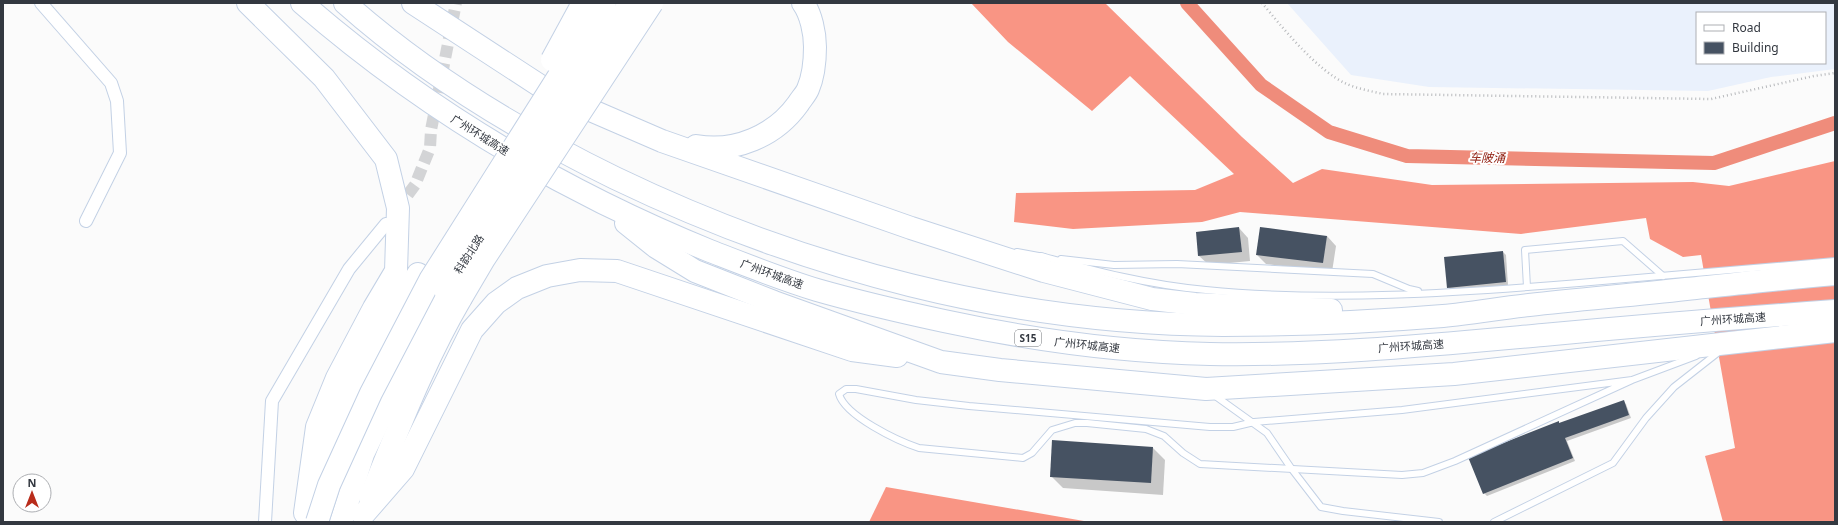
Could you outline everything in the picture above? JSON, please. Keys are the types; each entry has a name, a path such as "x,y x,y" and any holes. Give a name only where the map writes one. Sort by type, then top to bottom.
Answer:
{"highway":[{"path":"248,3 324,78 386,159 398,208 396,271 336,378 317,427 308,519"},
{"name":"广州环城高速","path":"302,3 336,33 388,74 436,107 486,140 593,198 667,233 755,269 818,290 906,313 981,329 1046,341 1137,351 1208,354 1332,352 1696,321 1835,311"},
{"path":"344,3 402,50 501,117 577,159 668,203 765,242 822,261 909,285 978,300 1048,312 1129,321 1218,325 1273,324 1444,316 1530,305 1835,274"},
{"path":"413,3 552,93 662,141 911,228 1044,271 1152,299 1195,304 1444,316"},
{"path":"437,3 461,35"},
{"path":"308,519 351,386 377,339 483,174 567,34 583,3"},
{"name":"科韵北路","path":"308,519 329,485 371,393 430,280 605,3"},
{"name":"科韵北路","path":"341,522 363,454 412,352 445,290 630,3"},
{"path":"360,519 406,410 444,328 484,259 652,3"},
{"path":"662,141 709,149 738,145 763,136 790,116 808,90 815,66 815,34 803,3"},
{"path":"593,198 656,247 695,271 774,302 941,362"},
{"path":"360,519 403,469 472,330 496,303 517,288 547,276 580,270 617,271 852,350 1000,370 1206,389 1454,374 1835,331"}],"street":[{"path":"41,3 111,83 117,100 120,153 86,221"},
{"path":"264,522 272,401 350,269 386,224"}],"lane":[{"path":"911,228 985,245"},
{"path":"1527,287 1525,250 1623,241 1663,276"},
{"path":"1008,250 1041,256 1114,265 1177,264 1373,274 1409,289 1441,293"},
{"path":"1041,256 1104,274 1168,285 1206,290 1269,294 1441,293 1835,261"},
{"path":"1707,352 1730,343"},
{"path":"1494,522 1613,463 1646,418 1674,387 1730,343"},
{"path":"1632,380 1402,410 1254,422 1233,427 1210,427 961,405 916,400 856,389 846,389 839,394 841,401 852,414 905,443 919,448 1023,458 1032,453 1052,430 1075,423 1087,423 1146,429 1164,436 1183,453 1200,464 1402,475 1423,473 1455,461 1632,380 1700,355"},
{"path":"1206,389 1254,422 1267,433 1291,468 1321,507 1439,522"}],"path":[{"path":"1262,3 1289,35 1311,57 1330,72 1346,84 1383,94 1711,99 1814,76 1835,74"}],"shaded area":[{"path":"971,3 1105,3 1242,137 1293,183 1322,169 1432,185 1693,182 1729,186 1835,161 1835,522 1723,522 1705,456 1735,448 1701,255 1683,257 1650,239 1646,218 1521,234 1240,212 1202,222 1073,229 1014,222 1016,193 1195,190 1234,174 1130,76 1092,111 1008,42"},
{"path":"1287,3 1835,3 1835,69 1771,77 1708,91 1429,87 1351,75"},
{"path":"886,487 1084,521 1084,522 869,522"}],"building":[{"path":"1239,227 1242,252 1198,256 1196,232"},
{"path":"1260,227 1327,236 1323,263 1256,255"},
{"path":"1503,251 1506,282 1447,288 1444,257"},
{"path":"1624,400 1629,415 1565,438 1573,458 1483,494 1468,457 1559,421 1559,423"},
{"path":"1052,440 1153,447 1151,483 1050,477"}],"waterway":[{"name":"车陂涌","path":"1187,3 1261,85 1329,132 1407,156 1714,163 1835,123"}],"tunnel":[{"path":"397,209 415,185 430,148 431,130 456,3"}]}
